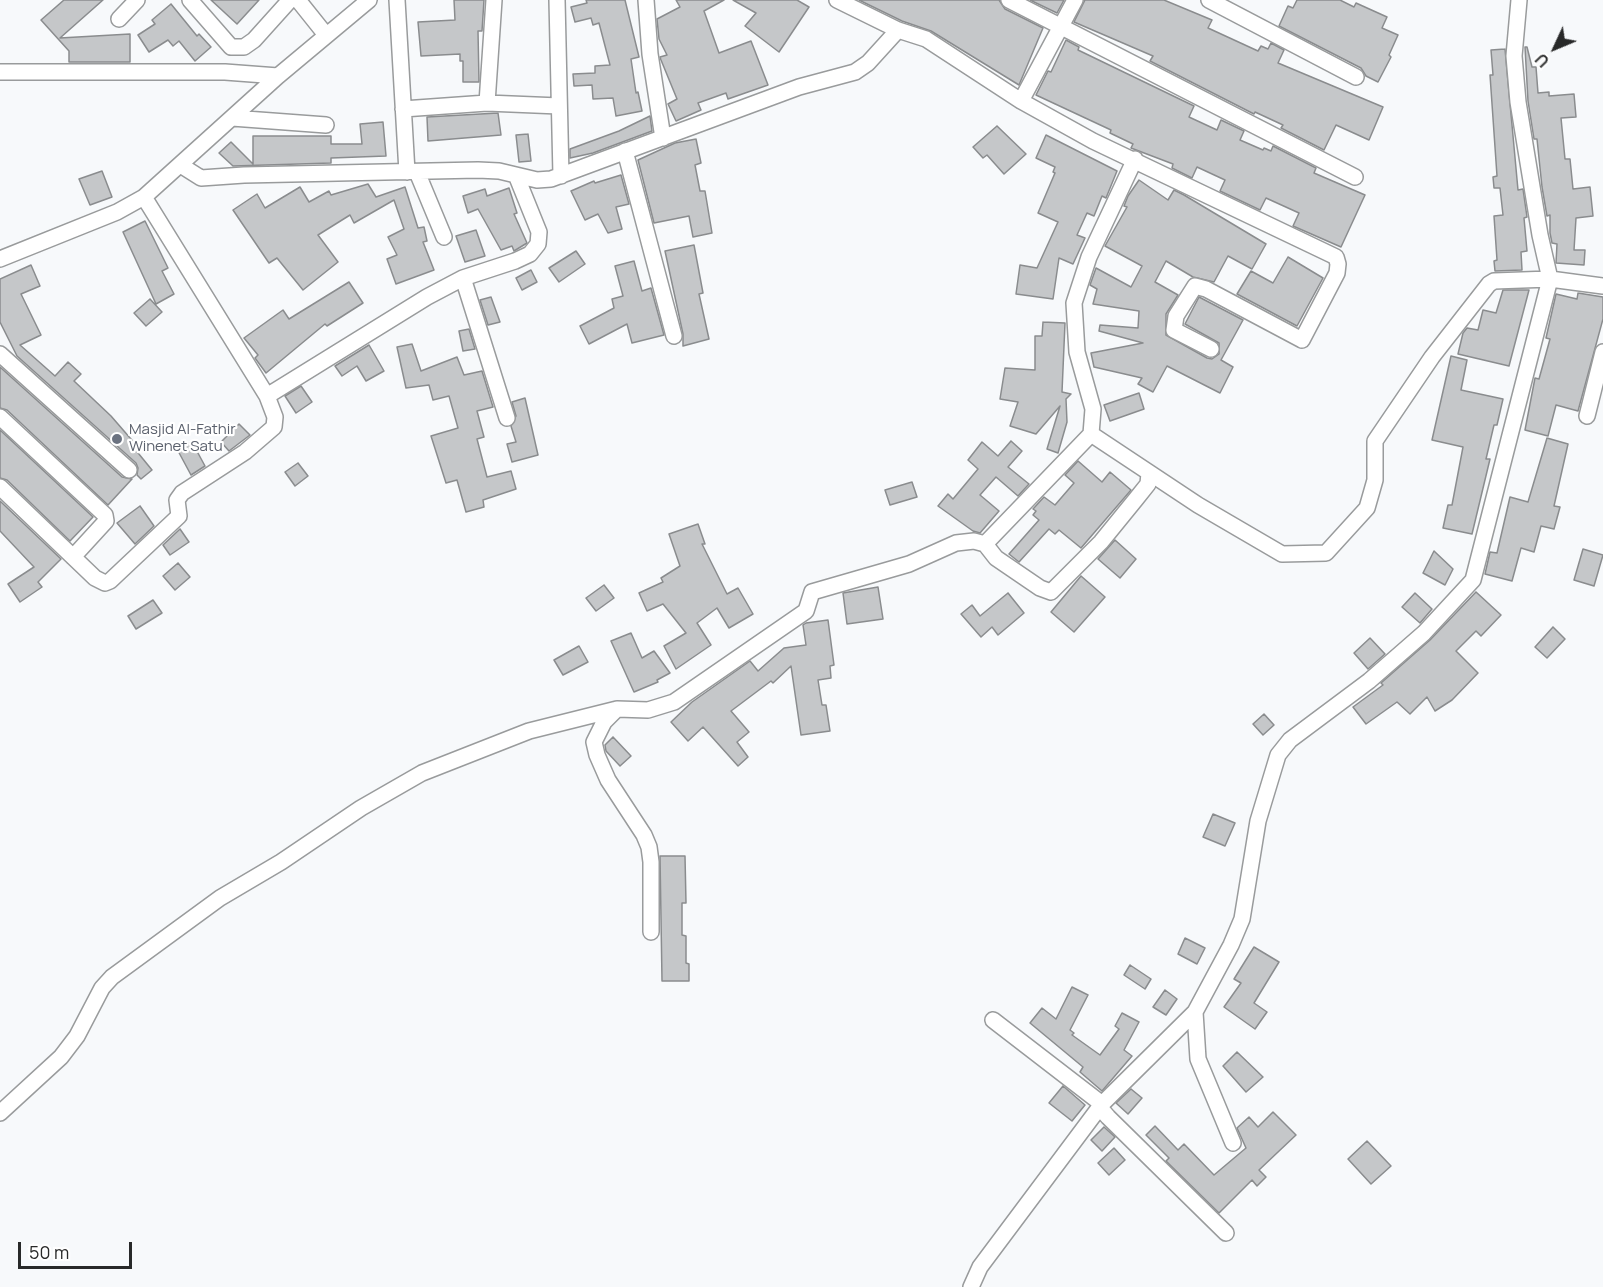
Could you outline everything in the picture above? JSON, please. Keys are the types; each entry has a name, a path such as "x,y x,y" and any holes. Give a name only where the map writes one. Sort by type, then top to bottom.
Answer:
{"street":[{"path":"119,19 137,0"},
{"path":"190,0 231,47 244,47 254,40 290,0"},
{"path":"298,0 326,35"},
{"path":"0,259 117,212 144,197 182,166 278,76 369,0"},
{"path":"397,0 403,109 412,172 444,237"},
{"path":"487,103 494,0"},
{"path":"557,0 561,176"},
{"path":"646,0 650,54 663,138"},
{"path":"837,0 898,30 927,39 1020,101 1093,141 1336,256 1337,273 1302,339 1206,289 1195,286 1176,316 1174,330 1211,350"},
{"path":"1009,0 1355,177"},
{"path":"1020,101 1075,0"},
{"path":"1209,0 1356,77"},
{"path":"971,1287 980,1267 1102,1104 1195,1012 1231,945 1242,919 1258,821 1278,755 1290,740 1369,681 1424,633 1473,580 1550,279 1536,214 1518,102 1514,56 1519,0"},
{"path":"182,166 201,178 478,170 537,180 561,176 799,87 855,72 868,63 898,30"},
{"path":"0,72 225,72 278,76"},
{"path":"403,109 487,103 559,106"},
{"path":"232,118 326,125"},
{"path":"625,151 674,336"},
{"path":"985,544 1091,434 1093,409 1077,352 1074,303 1085,267 1135,159"},
{"path":"267,396 427,297 463,278 530,254 538,243 539,231 516,175"},
{"path":"0,486 95,578 105,583 110,581 179,516 177,500 182,493 245,452 274,427 275,417 267,396 144,197"},
{"path":"463,278 507,418"},
{"path":"1091,434 1198,505 1282,554 1326,553 1367,508 1375,480 1375,441 1480,293 1494,281 1550,279 1603,286"},
{"path":"1587,416 1603,352"},
{"path":"0,354 129,470"},
{"path":"0,417 105,515 106,522 73,557"},
{"path":"0,1113 61,1058 77,1036 102,988 112,977 220,898 281,862 361,808 422,773 530,731 617,709 648,710 674,702 806,611 812,592 909,564 956,543 975,541 985,544 996,558 1009,568 1040,588 1051,592 1101,542 1140,495 1148,484 1149,473"},
{"path":"617,709 604,722 594,742 605,774 644,835 648,847 651,862 651,932"},
{"path":"1195,1012 1198,1059 1233,1143"},
{"path":"993,1020 1102,1104"},
{"path":"1102,1104 1102,1110 1226,1233"}],"building":[{"path":"64,0 103,0 60,38 130,34 130,62 69,62 69,51 41,20"},
{"path":"211,0 259,0 237,24"},
{"path":"454,0 484,0 482,31 478,31 479,82 463,82 463,61 460,61 460,54 421,56 418,22 455,20"},
{"path":"586,0 625,0 639,57 631,59 636,93 638,92 642,111 616,116 613,98 593,99 592,85 574,86 573,74 595,73 595,66 610,65 599,23 593,25 591,18 575,22 571,7 587,3"},
{"path":"676,0 724,0 704,11 719,53 751,41 768,85 728,99 726,93 698,103 701,110 676,121 668,104 677,99 660,57 667,55 659,39 657,19 680,7"},
{"path":"733,0 797,0 809,7 779,52 745,26 756,13"},
{"path":"859,0 999,0 1005,9 1043,28 1019,85 931,31 902,21"},
{"path":"1030,0 1064,0 1057,13"},
{"path":"1085,0 1164,0 1212,20 1208,28 1258,51 1261,46 1268,49 1271,43 1284,50 1278,63 1383,107 1369,140 1336,125 1324,150 1281,128 1283,125 1255,112 1254,114 1150,61 1153,56 1074,22"},
{"path":"1297,0 1340,0 1354,7 1356,3 1387,17 1382,28 1398,35 1389,55 1391,57 1378,82 1366,76 1361,68 1279,26 1288,6 1293,8"},
{"path":"171,4 197,36 199,34 211,47 195,61 179,41 173,46 168,40 149,52 138,35 155,24 152,20"},
{"path":"1066,40 1079,47 1078,50 1194,106 1189,117 1217,130 1221,120 1244,131 1240,140 1263,150 1264,148 1271,151 1273,146 1316,168 1314,173 1365,195 1341,247 1293,226 1299,213 1266,198 1260,210 1220,191 1225,180 1197,167 1192,178 1172,168 1173,164 1131,148 1133,144 1110,133 1111,130 1036,95 1048,71 1051,72"},
{"path":"1525,47 1527,47 1532,67 1536,67 1538,93 1549,92 1549,96 1574,94 1576,117 1561,118 1565,159 1570,159 1573,189 1590,187 1593,216 1576,218 1574,250 1585,250 1584,265 1556,263 1557,244 1552,243 1550,215 1547,216 1537,139 1534,139 1528,101"},
{"path":"1505,49 1518,190 1523,189 1527,217 1524,218 1527,251 1521,252 1522,270 1495,271 1494,261 1497,260 1494,216 1503,215 1500,188 1494,188 1493,177 1497,176 1490,75 1493,75 1491,50"},
{"path":"498,113 501,135 428,141 427,117"},
{"path":"650,116 652,131 593,153 570,158 570,149 619,131"},
{"path":"383,122 386,156 331,158 331,163 233,166 219,153 231,142 253,164 253,136 331,136 331,144 362,144 360,124"},
{"path":"997,126 1026,154 1004,174 987,155 983,158 973,147"},
{"path":"528,134 531,161 519,162 516,135"},
{"path":"1046,135 1117,171 1106,198 1102,196 1094,216 1087,213 1077,235 1085,238 1073,264 1059,258 1053,299 1016,294 1020,265 1037,268 1058,222 1038,213 1055,173 1053,172 1055,167 1036,158"},
{"path":"696,139 701,163 695,165 700,191 705,191 712,233 693,237 689,216 654,223 638,160 675,143"},
{"path":"102,171 112,197 90,205 79,179"},
{"path":"621,175 629,204 616,207 622,229 608,233 598,214 585,220 571,191 594,181 595,183"},
{"path":"1139,180 1168,200 1174,190 1184,195 1266,244 1252,269 1228,256 1214,282 1193,277 1166,261 1155,282 1178,295 1166,314 1166,335 1207,358 1212,359 1219,354 1219,343 1185,324 1199,297 1243,320 1221,360 1233,367 1220,393 1167,366 1153,392 1138,384 1142,378 1094,367 1091,353 1143,343 1099,331 1100,325 1138,328 1139,311 1093,304 1097,289 1090,285 1096,268 1131,287 1142,266 1105,246 1127,207 1124,206 1128,196"},
{"path":"368,184 376,197 405,187 418,228 424,227 427,241 423,242 434,270 396,284 387,259 397,255 388,237 404,229 394,200 354,223 350,215 318,235 338,262 303,290 277,258 269,263 233,210 257,194 265,208 300,187 309,202 329,191 331,195"},
{"path":"509,188 517,213 514,214 527,243 514,251 512,246 501,250 478,209 468,213 463,196 485,189 487,196"},
{"path":"145,221 168,268 162,271 174,294 156,304 123,232"},
{"path":"476,230 485,256 465,262 456,236"},
{"path":"694,245 703,293 699,294 709,339 683,346 683,334 665,251"},
{"path":"576,251 585,264 559,282 549,268"},
{"path":"1288,257 1323,278 1297,326 1237,294 1251,271 1273,283"},
{"path":"634,261 642,291 651,288 664,335 632,343 627,324 589,344 580,326 614,308 612,299 623,296 615,266"},
{"path":"31,265 40,286 21,294 41,335 20,345 55,376 68,362 81,374 74,381 111,416 137,446 134,448 152,470 141,479 137,475 136,463 17,356 0,322 0,279"},
{"path":"531,270 537,282 522,290 516,278"},
{"path":"349,282 363,303 327,326 325,324 266,373 255,358 258,355 244,338 283,310 289,319"},
{"path":"1503,290 1529,290 1509,366 1458,354 1463,333 1467,328 1478,330 1483,310 1496,313"},
{"path":"1578,293 1603,297 1603,319 1578,411 1556,405 1548,436 1525,430 1535,378 1539,379 1550,339 1546,338 1556,294 1577,299"},
{"path":"491,297 500,322 488,325 480,300"},
{"path":"150,299 162,312 146,326 134,313"},
{"path":"1043,322 1065,323 1062,392 1071,394 1066,399 1067,422 1058,453 1047,449 1060,406 1036,434 1010,426 1018,402 1000,399 1005,368 1035,370 1035,336 1042,336"},
{"path":"469,329 475,349 463,351 459,331"},
{"path":"412,344 421,371 457,357 464,375 482,371 493,407 477,411 484,437 477,439 487,477 511,471 516,489 483,500 484,507 466,512 457,480 446,483 431,436 458,428 449,396 433,400 429,385 406,388 397,347"},
{"path":"369,345 384,371 366,381 357,366 342,376 335,366"},
{"path":"1451,356 1467,360 1461,390 1503,399 1486,459 1490,459 1472,534 1443,528 1448,505 1452,505 1463,447 1432,440"},
{"path":"0,367 122,477 132,479 108,505 7,410 0,408"},
{"path":"301,386 312,402 296,413 285,396"},
{"path":"1139,393 1144,409 1110,421 1104,405"},
{"path":"525,398 538,455 512,462 507,444 516,442 511,426 516,416 512,402"},
{"path":"239,424 250,435 229,451 221,442"},
{"path":"0,430 93,517 70,541 7,480 0,478"},
{"path":"1547,438 1568,444 1554,506 1560,507 1554,529 1541,526 1534,552 1521,548 1512,581 1485,574 1490,552 1497,553 1510,497 1528,502"},
{"path":"1011,441 1022,451 1008,467 1029,484 1018,496 996,477 980,495 999,511 980,533 973,531 938,506 948,494 953,499 978,469 968,460 982,442 998,456"},
{"path":"192,442 205,466 191,475 177,449"},
{"path":"1078,461 1102,482 1110,472 1131,490 1081,548 1059,530 1055,534 1049,529 1019,562 1009,554 1039,520 1033,515 1036,511 1033,509 1044,497 1055,505 1074,483 1065,475"},
{"path":"298,463 308,476 295,486 285,472"},
{"path":"912,482 917,497 890,505 885,490"},
{"path":"0,501 61,559 38,582 42,587 20,602 8,584 34,567 0,531"},
{"path":"140,506 154,526 135,544 117,523"},
{"path":"698,524 705,544 702,544 727,594 738,588 753,614 729,628 717,608 697,623 711,645 676,669 664,646 686,633 663,604 647,611 639,593 663,582 661,578 680,566 669,534"},
{"path":"180,529 189,542 170,555 163,545"},
{"path":"1115,540 1136,559 1120,578 1098,559"},
{"path":"1583,549 1603,555 1594,586 1574,580"},
{"path":"1434,551 1453,569 1445,585 1423,573"},
{"path":"178,563 190,577 175,590 163,576"},
{"path":"1081,576 1105,597 1074,632 1051,612"},
{"path":"604,585 614,598 596,611 586,598"},
{"path":"878,587 883,619 847,624 843,593"},
{"path":"1476,592 1501,615 1481,636 1476,631 1456,651 1478,673 1452,700 1435,711 1427,697 1410,714 1397,702 1366,724 1353,707 1383,685 1381,683 1430,640"},
{"path":"1008,593 1024,613 998,635 992,627 981,637 961,614 972,605 980,616"},
{"path":"1415,593 1432,609 1420,623 1402,607"},
{"path":"153,600 162,613 136,629 128,616"},
{"path":"828,620 834,665 830,666 831,678 818,680 822,705 826,705 830,731 801,735 791,666 773,683 771,681 731,711 749,732 737,742 748,757 738,766 703,727 688,741 671,722 692,702 750,661 758,671 784,648 806,645 803,625 806,623"},
{"path":"1553,627 1565,639 1547,658 1535,647"},
{"path":"631,633 642,658 654,651 670,673 657,680 658,682 634,692 611,641"},
{"path":"1370,638 1385,654 1368,669 1354,653"},
{"path":"579,646 588,662 563,675 554,660"},
{"path":"1264,714 1274,725 1263,735 1253,724"},
{"path":"613,737 631,756 620,766 606,751 605,745"},
{"path":"1213,814 1235,823 1225,846 1203,837"},
{"path":"660,856 685,856 686,903 682,903 682,935 686,936 689,981 662,981"},
{"path":"1185,938 1205,948 1197,964 1178,954"},
{"path":"1254,947 1279,962 1254,1003 1267,1012 1255,1029 1224,1007 1241,983 1234,979"},
{"path":"1130,965 1151,979 1145,989 1124,975"},
{"path":"1072,987 1088,995 1070,1030 1074,1033 1072,1035 1100,1055 1119,1029 1115,1026 1122,1013 1139,1022 1124,1050 1132,1056 1102,1091 1080,1072 1083,1067 1030,1023 1042,1008 1056,1019"},
{"path":"1165,990 1177,999 1166,1015 1153,1007"},
{"path":"1237,1052 1263,1077 1246,1092 1223,1066"},
{"path":"1063,1086 1085,1105 1072,1121 1049,1103"},
{"path":"1131,1089 1142,1098 1128,1114 1116,1103"},
{"path":"1273,1112 1296,1135 1259,1170 1266,1177 1257,1186 1252,1180 1219,1213 1166,1161 1169,1158 1146,1135 1155,1126 1178,1150 1184,1144 1214,1175 1246,1148 1237,1128 1249,1117 1258,1127"},
{"path":"1104,1127 1115,1137 1102,1151 1091,1140"},
{"path":"1367,1141 1391,1166 1371,1184 1348,1159"},
{"path":"1114,1148 1125,1160 1109,1175 1098,1163"}],"place":[{"name":"Masjid Al-Fathir Winenet Satu","path":"117,439"}]}
